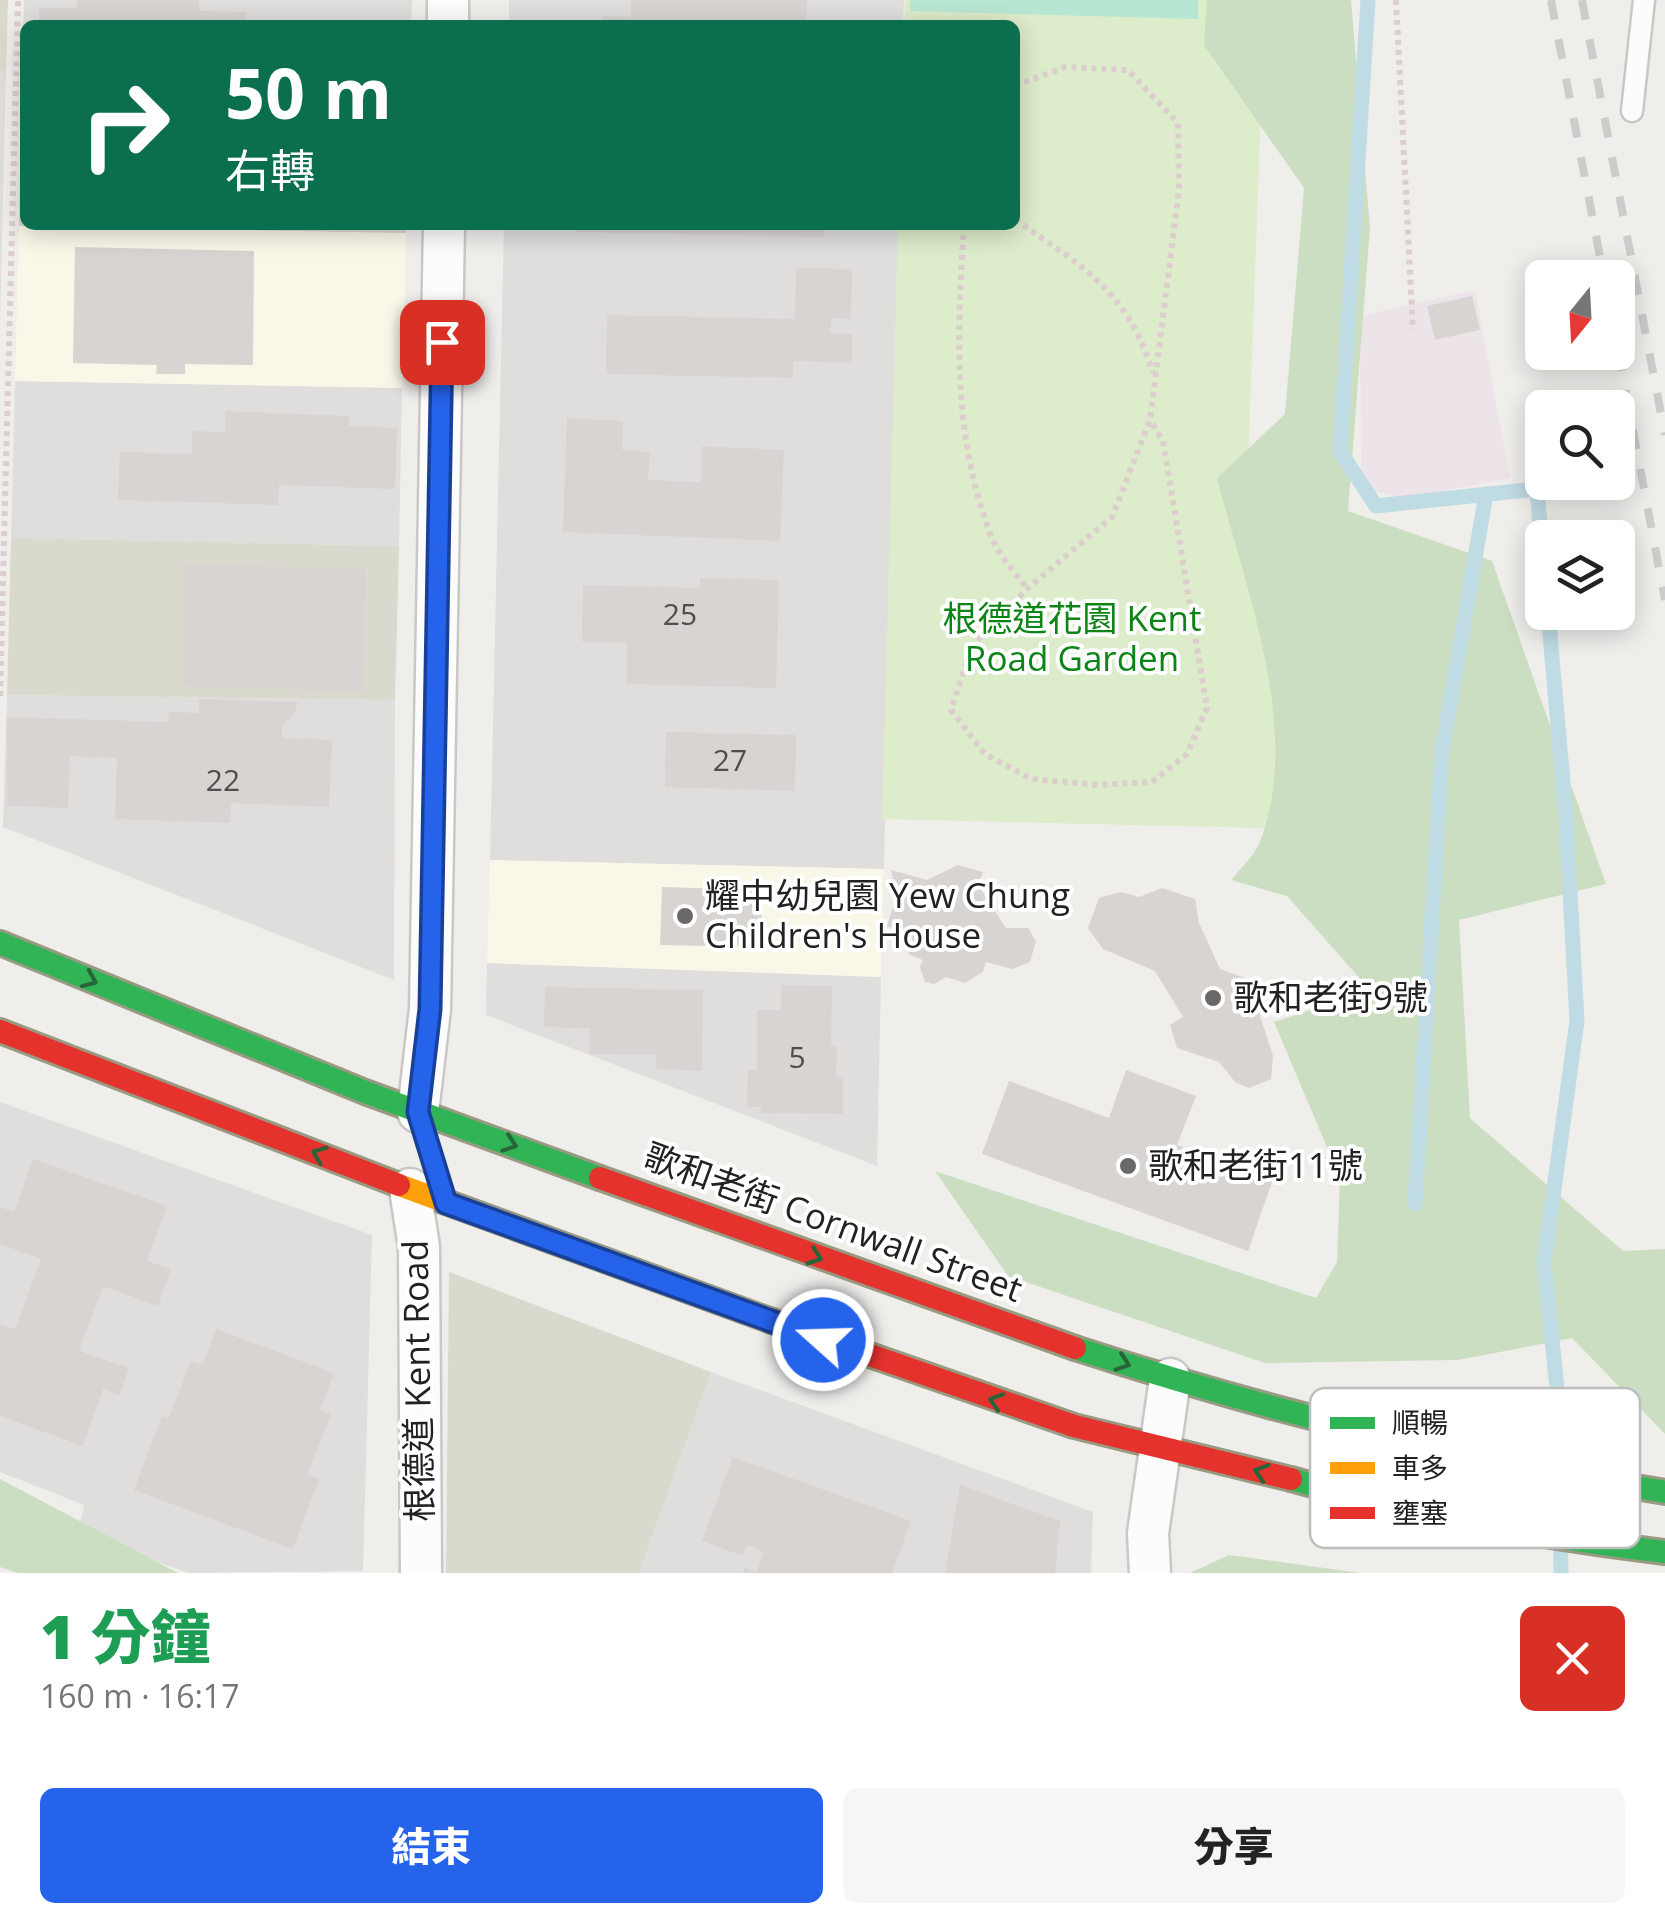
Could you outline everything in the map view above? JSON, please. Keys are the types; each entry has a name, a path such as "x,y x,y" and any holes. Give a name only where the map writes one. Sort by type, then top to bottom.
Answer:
{"main road":[{"name":"歌和老街 Cornwall Street","path":"0,943 414,1150 962,1390 1074,1426 1310,1483"},
{"name":"歌和老街 Cornwall Street","path":"0,1032 866,1276 1170,1379 1310,1421"},
{"name":"歌和老街 Cornwall Street","path":"1640,1488 1665,1492"},
{"name":"歌和老街 Cornwall Street","path":"1637,1548 1665,1552"}],"street":[{"name":"根德道 Kent Road","path":"421,1573 419,1247 414,1150 430,1009 444,230"},
{"path":"1150,1573 1148,1533 1157,1446 1170,1379"}],"lane":[{"path":"1632,111 1644,0"}],"path":[{"path":"0,696 18,0"},
{"path":"1396,0 1413,330"},
{"path":"1020,84 1065,67 1128,70 1178,123 1179,190 1150,420 1112,517 1027,588 972,646 951,710 986,754 1031,780 1098,785 1152,782 1187,754 1207,708 1163,441 1150,420"},
{"path":"1020,223 1106,284 1142,340 1154,379"},
{"path":"964,230 958,316 963,438 993,541 1027,588"}],"shaded area":[{"path":"0,0 8,0 6,71 0,71"},
{"path":"24,0 412,0 411,20 23,20"},
{"path":"509,0 904,0 903,20 509,20"},
{"path":"0,71 6,71 0,327"},
{"path":"19,226 20,230 406,233 402,388 15,381"},
{"path":"240,230 406,230 406,233"},
{"path":"504,230 898,230 884,869 490,860"},
{"path":"1475,290 1510,478 1402,499 1368,489 1361,476 1360,316"},
{"path":"15,381 402,388 399,546 11,538"},
{"path":"11,538 399,546 395,700 7,695"},
{"path":"7,695 395,700 394,980 3,827"},
{"name":"耀中幼兒園 Yew Chung Children's House","path":"490,860 884,869 881,977 487,963"},
{"path":"487,963 881,977 877,1166 486,1015"},
{"path":"0,1102 372,1235 363,1571 189,1573 78,1534 84,1505 0,1472"},
{"path":"449,1272 711,1372 639,1573 446,1573"},
{"path":"711,1372 1093,1512 1091,1573 639,1573"}],"green space":[{"name":"根德道花園 Kent Road Garden","path":"905,0 1265,0 1244,575 1310,592 1300,829 882,819 898,230 1020,230 1020,20 904,20"},
{"path":"910,0 1198,0 1198,19 910,11"},
{"path":"1207,0 1351,0 1370,228 1348,511 1492,561 1606,884 1459,920 1470,1118 1623,1251 1665,1249 1665,1434 1640,1408 1640,1388 1620,1388 1572,1338 1458,1360 1265,1363 1008,1276 935,1171 1316,1298 1337,1262 1340,1178 1274,1022 1370,990 1287,896 1231,880 1259,844 1271,801 1275,755 1265,660 1217,478 1285,414 1304,188 1204,45"},
{"path":"0,1479 178,1573 18,1573 0,1567"},
{"path":"1229,1555 1361,1573 1190,1573"}],"building":[{"path":"77,0 199,0 199,11 247,12 246,20 39,20 39,8 77,8"},
{"path":"631,0 807,0 806,20 602,20 602,16 631,17"},
{"path":"824,230 824,237 576,232"},
{"path":"75,247 254,251 253,365 185,364 185,374 156,374 157,365 73,363"},
{"path":"796,268 852,269 851,319 831,318 830,333 852,334 852,363 793,361 793,378 606,374 607,315 795,319"},
{"path":"1472,296 1480,330 1435,340 1427,306"},
{"path":"225,411 349,416 349,426 397,428 395,489 279,485 278,505 118,500 120,452 192,454 192,431 225,432"},
{"path":"567,418 623,421 622,450 650,452 648,480 701,482 702,446 784,450 780,541 563,532"},
{"path":"185,565 366,569 363,691 183,686"},
{"path":"700,578 779,580 776,688 627,684 627,643 582,642 583,585 700,588"},
{"path":"199,699 298,702 293,716 282,725 282,738 332,740 329,807 231,803 230,823 115,819 117,758 70,756 68,808 7,806 7,717 168,722 169,712 199,713"},
{"path":"666,732 796,735 795,791 665,787"},
{"path":"958,865 983,872 978,885 1006,928 1028,928 1036,941 1030,962 1012,969 986,962 983,972 965,983 946,977 934,984 925,982 920,967 923,960 908,954 913,941 909,933 887,926 896,896 891,870 927,880"},
{"path":"662,887 762,890 761,947 660,945"},
{"name":"歌和老街9號","path":"1162,888 1195,899 1199,923 1220,969 1248,979 1273,1056 1271,1079 1249,1088 1235,1082 1219,1062 1177,1048 1170,1025 1183,1017 1155,971 1103,949 1088,928 1099,898 1121,892 1139,897"},
{"path":"781,985 832,986 831,1045 837,1046 836,1077 843,1077 843,1114 761,1113 761,1107 747,1107 748,1070 757,1070 757,1010 781,1010"},
{"path":"545,987 703,990 702,1071 656,1069 656,1055 589,1054 590,1028 544,1027"},
{"name":"歌和老街11號","path":"1126,1070 1196,1096 1177,1145 1273,1179 1248,1251 982,1154 1009,1081 1109,1118"},
{"path":"33,1159 167,1206 147,1261 171,1269 158,1306 103,1286 79,1351 129,1368 119,1395 103,1389 83,1446 0,1416 0,1324 15,1329 41,1259 0,1244 0,1207 14,1212"},
{"path":"216,1329 334,1373 320,1410 331,1414 308,1474 319,1479 293,1549 134,1490 162,1416 169,1418 191,1361 203,1365"},
{"path":"733,1457 911,1521 892,1573 743,1573 744,1568 757,1572 764,1552 747,1545 743,1556 702,1541"},
{"path":"960,1485 1060,1521 1055,1573 945,1573"}],"waterway":[{"path":"1368,0 1340,451 1376,506 1537,489 1540,520"},
{"path":"1415,1204 1442,751 1486,494"},
{"path":"1550,630 1566,817 1577,1021 1544,1262 1557,1388"},
{"path":"1561,1548 1561,1573"}],"railway":[{"path":"1551,0 1601,260"},
{"path":"1582,0 1665,435"},
{"path":"1622,370 1665,600"}],"traffic: fast":[{"path":"0,943 365,1092 600,1178"},
{"path":"1075,1348 1310,1417"},
{"path":"1291,1479 1310,1484"},
{"path":"1640,1488 1665,1492"},
{"path":"1636,1548 1665,1552"}],"traffic: slow":[{"path":"399,1185 772,1321"}],"traffic: jam":[{"path":"0,1031 399,1185"},
{"path":"600,1178 1075,1348"},
{"path":"772,1321 1074,1426 1291,1479"}],"place":[{"name":"耀中幼兒園 Yew Chung Children's House","path":"685,916"},
{"name":"歌和老街9號","path":"1213,998"},
{"name":"歌和老街11號","path":"1128,1166"}],"route":[{"path":"442,342 430,1009 418,1112 446,1203 823,1340"}]}
